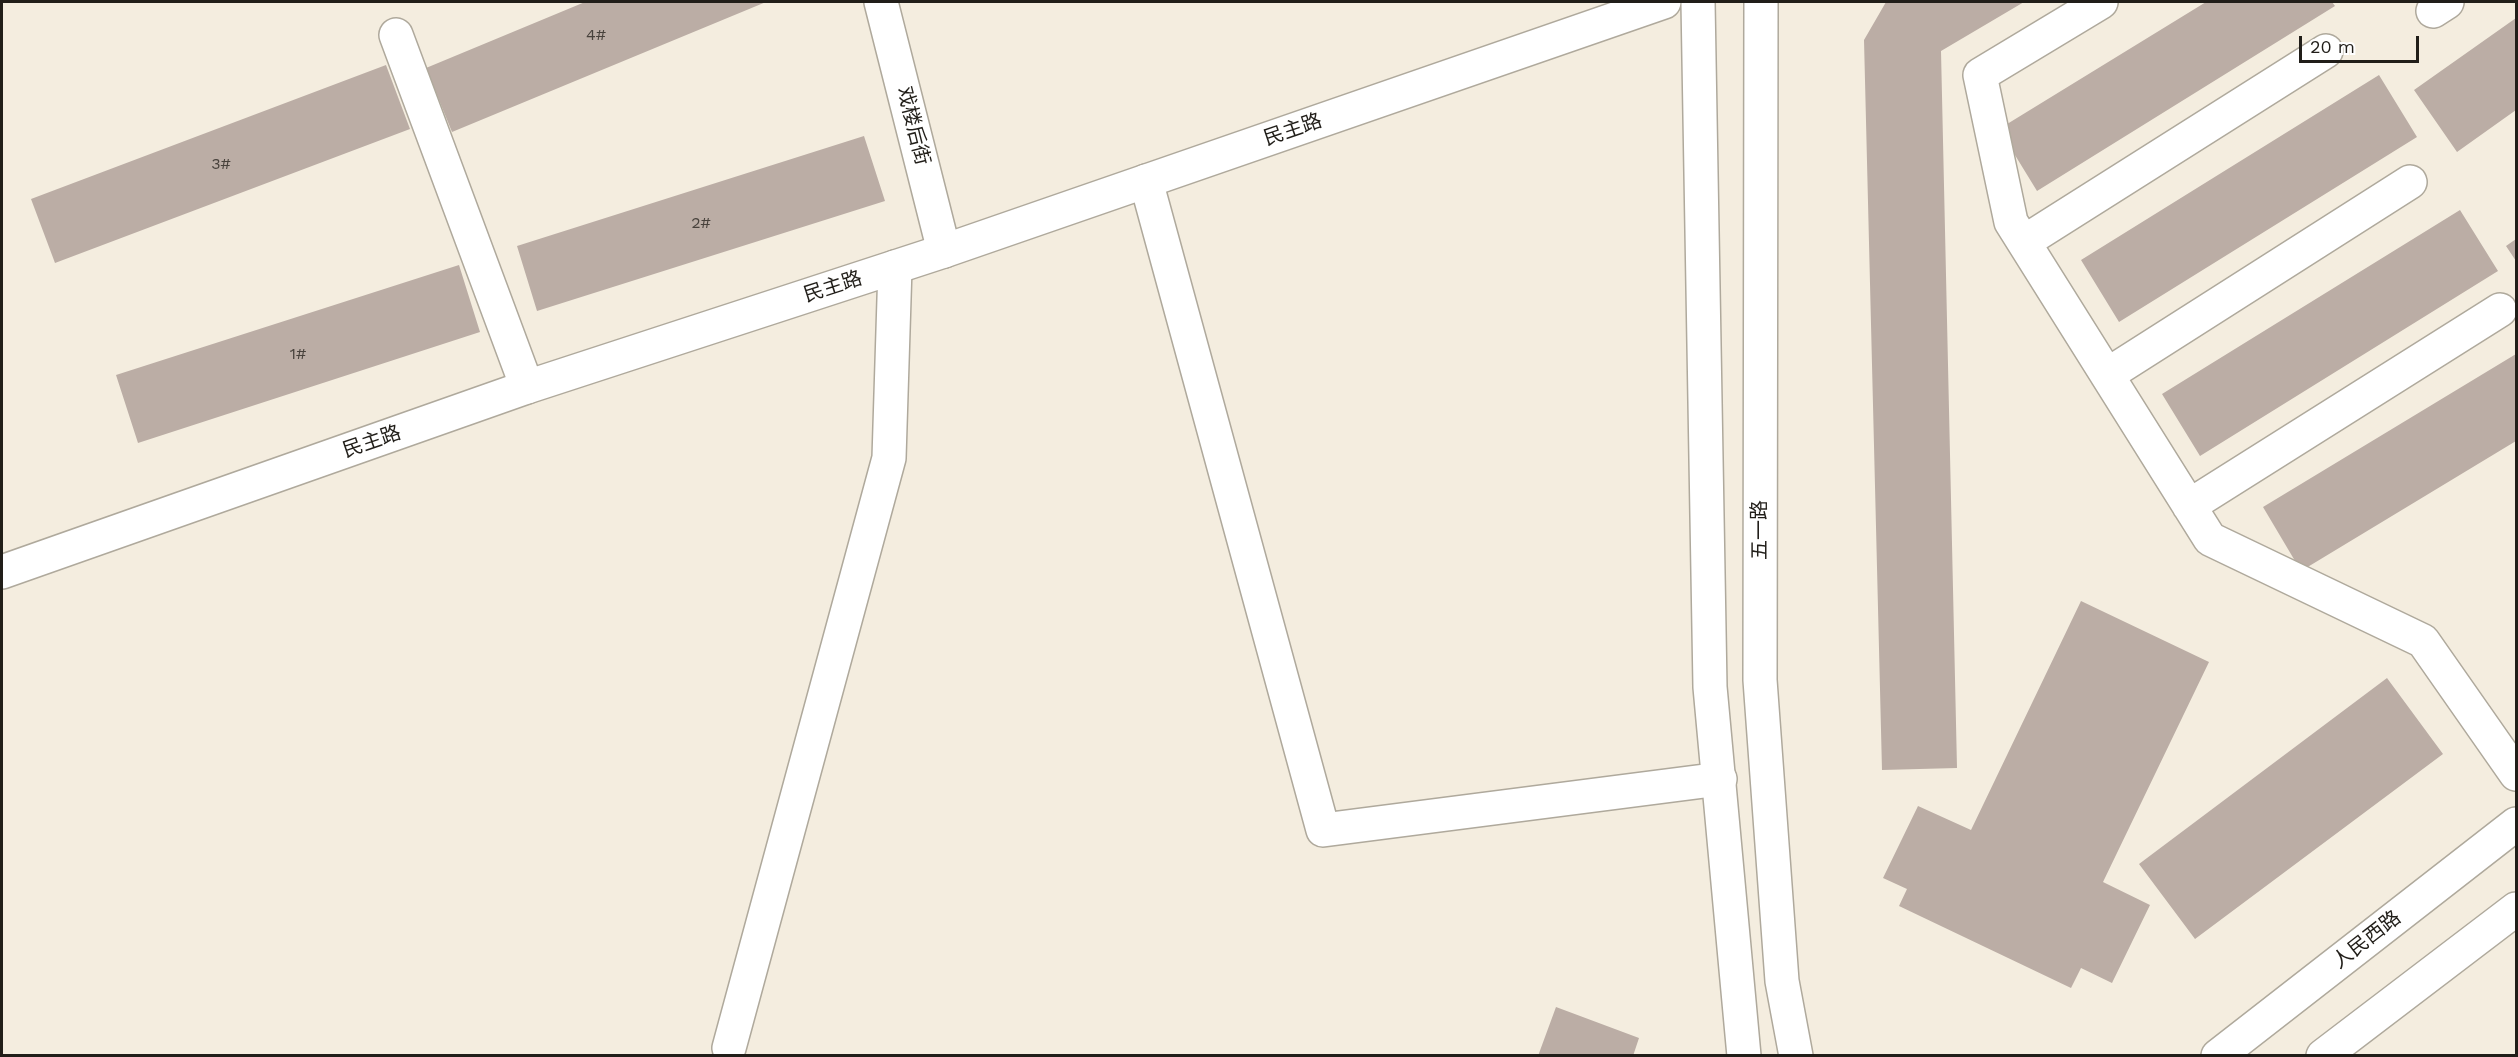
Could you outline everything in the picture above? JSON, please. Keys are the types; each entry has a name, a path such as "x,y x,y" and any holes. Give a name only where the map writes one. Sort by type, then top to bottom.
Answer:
{"street":[{"name":"戏楼后街","path":"881,2 944,251"},
{"name":"民主路","path":"2,572 527,387 944,251 1664,2"},
{"path":"1698,2 1710,687 1744,1056"},
{"name":"五一路","path":"1761,2 1760,680 1782,981 1796,1056"},
{"path":"2101,2 1980,75 2011,222 2210,539 2423,641 2517,774"},
{"path":"396,35 527,387"},
{"path":"2024,242 2326,51"},
{"path":"1146,181 1323,830 1720,779"},
{"path":"2107,375 2410,182"},
{"path":"729,1048 889,458 895,267"},
{"path":"2189,506 2500,310"},
{"name":"人民西路","path":"2218,1056 2517,824"},
{"path":"2323,1056 2517,909"},
{"path":"1782,981 1809,1056"},
{"path":"1720,1056 1738,1001"}],"building":[{"path":"585,2 766,2 452,132 426,68"},
{"path":"1886,2 2024,2 1941,51 1957,768 1882,770 1864,40"},
{"path":"2206,2 2332,2 2335,6 2037,191 1999,129"},
{"path":"2516,18 2516,110 2457,152 2414,90"},
{"path":"386,65 410,129 55,263 31,199"},
{"path":"2379,75 2417,137 2119,322 2081,260"},
{"path":"864,136 885,201 537,311 517,246"},
{"path":"2460,210 2498,271 2200,456 2162,394"},
{"path":"2516,239 2516,261 2506,246"},
{"path":"459,265 480,332 138,443 116,375"},
{"path":"2516,354 2516,441 2301,571 2263,507"},
{"path":"2081,601 2209,662 2103,882 2150,905 2112,983 2081,968 2071,988 1899,906 1907,889 1883,878 1918,806 1971,830"},
{"path":"2387,678 2443,754 2195,939 2139,864"},
{"path":"1556,1007 1639,1038 1633,1056 1538,1056"}]}
